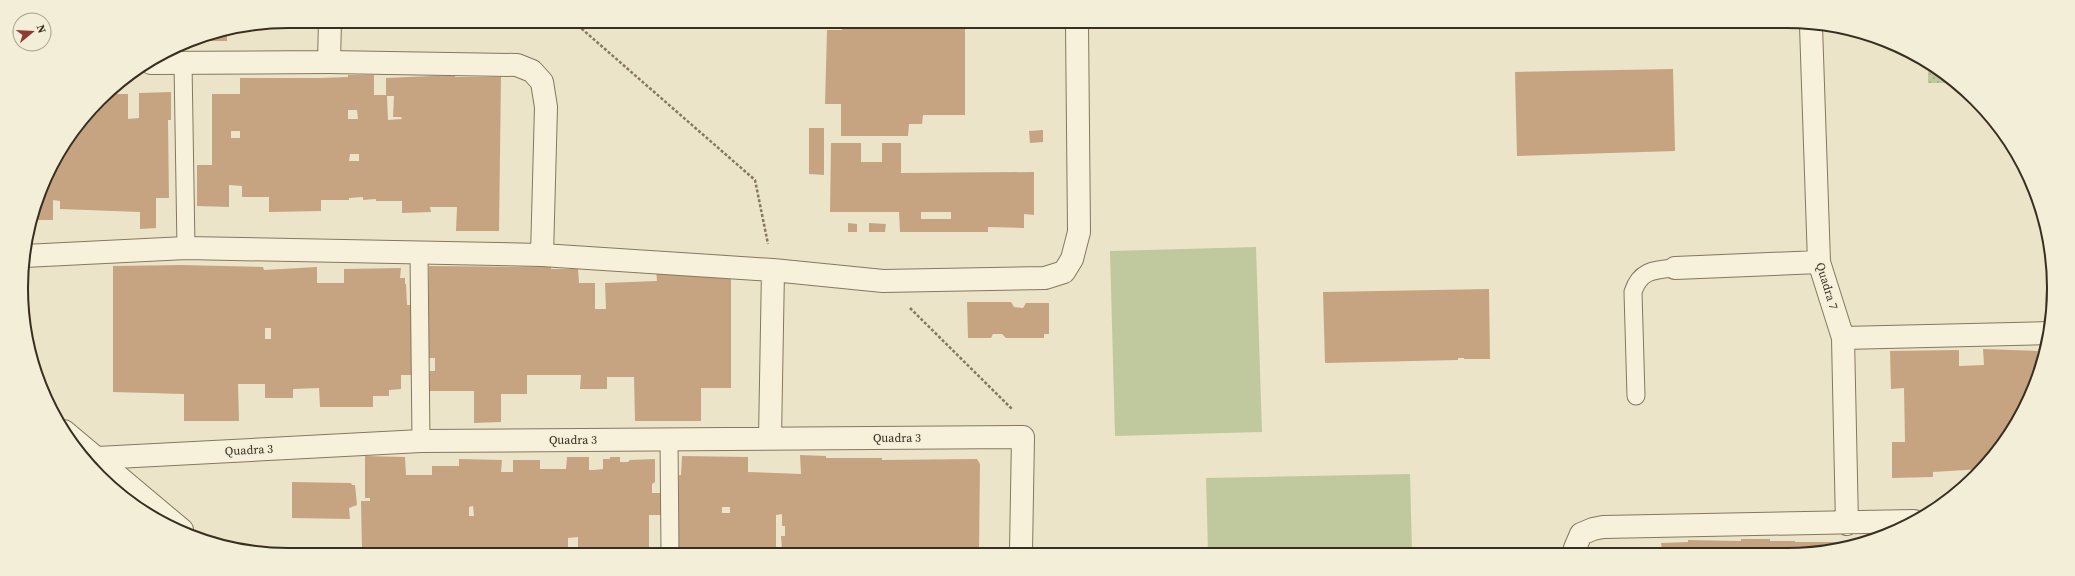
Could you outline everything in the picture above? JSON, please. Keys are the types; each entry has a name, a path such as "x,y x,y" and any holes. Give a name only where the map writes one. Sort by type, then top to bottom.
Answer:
{"street":[{"path":"329,62 330,28"},
{"path":"30,256 186,248 419,254 542,255 773,270 883,281 1045,278 1064,272 1072,259 1079,232 1077,28"},
{"name":"Quadra 7","path":"1811,29 1818,262 1843,338 1847,524"},
{"path":"158,63 329,62 516,65 532,71 542,82 546,107 542,255"},
{"path":"1675,268 1818,262"},
{"path":"770,438 773,270"},
{"path":"1843,338 2043,333"},
{"path":"1021,548 1023,437"},
{"name":"Quadra 3","path":"98,458 421,441 1023,437"},
{"path":"81,444 162,515"},
{"path":"1574,548 1581,534 1592,528 1603,527 1847,524 1901,522"}],"lane":[{"path":"183,63 186,248"},
{"path":"419,254 421,441"},
{"path":"1636,396 1633,292 1636,281 1646,273 1675,268"},
{"path":"669,440 670,548"}],"path":[{"path":"581,28 755,180 773,270"},
{"path":"883,281 1021,418 1023,437"}],"green space":[{"path":"1928,70 1946,83 1928,83"},
{"path":"1256,247 1262,432 1115,436 1110,251"},
{"path":"1410,474 1412,548 1208,548 1206,478"}],"building":[{"path":"842,28 965,28 965,115 923,115 922,124 909,124 908,136 841,136 841,104 825,104 827,30 842,30"},
{"path":"227,36 227,41 207,41"},
{"path":"1673,69 1675,151 1517,156 1515,72"},
{"path":"348,75 374,75 374,95 386,95 386,78 455,75 455,77 501,77 499,231 456,231 457,207 430,207 431,212 402,213 402,201 376,201 376,199 363,200 363,197 349,198 349,200 321,200 321,211 269,212 269,197 242,197 242,186 229,185 229,207 197,206 197,165 212,165 212,94 240,94 240,78 348,77","holes":["387,96 394,96 393,117 401,117 402,119 388,120","348,110 357,110 358,119 348,119","231,131 240,131 240,138 231,138","350,154 359,154 359,161 349,161"]},
{"path":"171,92 171,120 168,120 169,198 156,198 156,228 140,229 140,212 60,209 60,201 53,200 53,220 37,220 42,204 55,173 72,144 104,104 116,94 128,94 128,119 139,118 139,93"},
{"path":"809,128 824,128 824,175 809,174"},
{"path":"1043,130 1043,142 1030,143 1029,131"},
{"path":"831,143 861,143 861,162 882,162 882,143 901,143 901,173 1034,172 1034,215 1024,214 1024,228 988,227 988,232 900,232 899,212 830,212","holes":["921,212 951,212 951,219 921,219"]},
{"path":"848,223 857,224 857,232 848,232"},
{"path":"869,223 886,224 885,232 869,232"},
{"path":"182,265 263,267 264,270 317,267 317,283 344,283 344,269 401,268 400,278 405,278 407,305 413,305 414,375 401,375 401,389 389,390 389,396 373,396 373,407 320,407 319,388 293,389 293,398 265,398 265,384 238,384 239,421 184,421 184,394 113,392 113,266","holes":["265,328 271,328 271,339 265,339"]},
{"path":"429,266 551,267 551,269 578,269 579,283 595,283 595,309 606,309 605,283 657,281 656,269 731,269 731,388 701,388 701,421 635,421 634,377 607,377 607,389 580,389 581,375 527,375 527,394 501,394 501,422 474,423 474,391 429,391 430,371 435,371 435,358 428,358"},
{"path":"1489,289 1490,359 1458,358 1458,360 1325,363 1323,292"},
{"path":"967,302 1011,302 1014,307 1023,308 1026,303 1049,303 1049,334 1044,334 1044,338 1006,338 1002,334 993,334 991,338 968,338"},
{"path":"1983,349 2038,351 2040,349 2033,372 2020,403 2012,418 1993,446 1973,470 1933,472 1933,477 1892,478 1892,442 1905,442 1904,388 1891,389 1890,351 1959,350 1959,366 1984,365"},
{"path":"800,455 826,456 826,458 882,458 882,460 977,459 980,464 979,548 782,548 781,536 785,536 785,526 782,526 782,514 776,515 776,548 679,548 679,475 681,475 682,456 748,457 748,472 801,474","holes":["722,507 730,507 730,513 722,513"]},
{"path":"365,456 405,457 406,475 432,475 432,466 459,466 459,459 502,460 501,472 513,472 513,460 540,460 540,469 566,469 567,457 589,457 589,470 594,470 603,469 603,459 610,459 610,457 620,457 620,462 655,459 655,482 652,484 652,493 663,493 663,515 649,515 649,548 578,548 578,537 568,538 568,548 362,548 361,501 370,501 370,498 365,498","holes":["473,506 474,516 469,516 469,507"]},
{"path":"292,482 351,483 352,485 355,485 357,505 349,508 350,519 292,518"},
{"path":"1741,539 1770,539 1770,541 1842,542 1821,546 1787,548 1662,548 1661,543 1688,542 1688,540 1741,541"}]}
